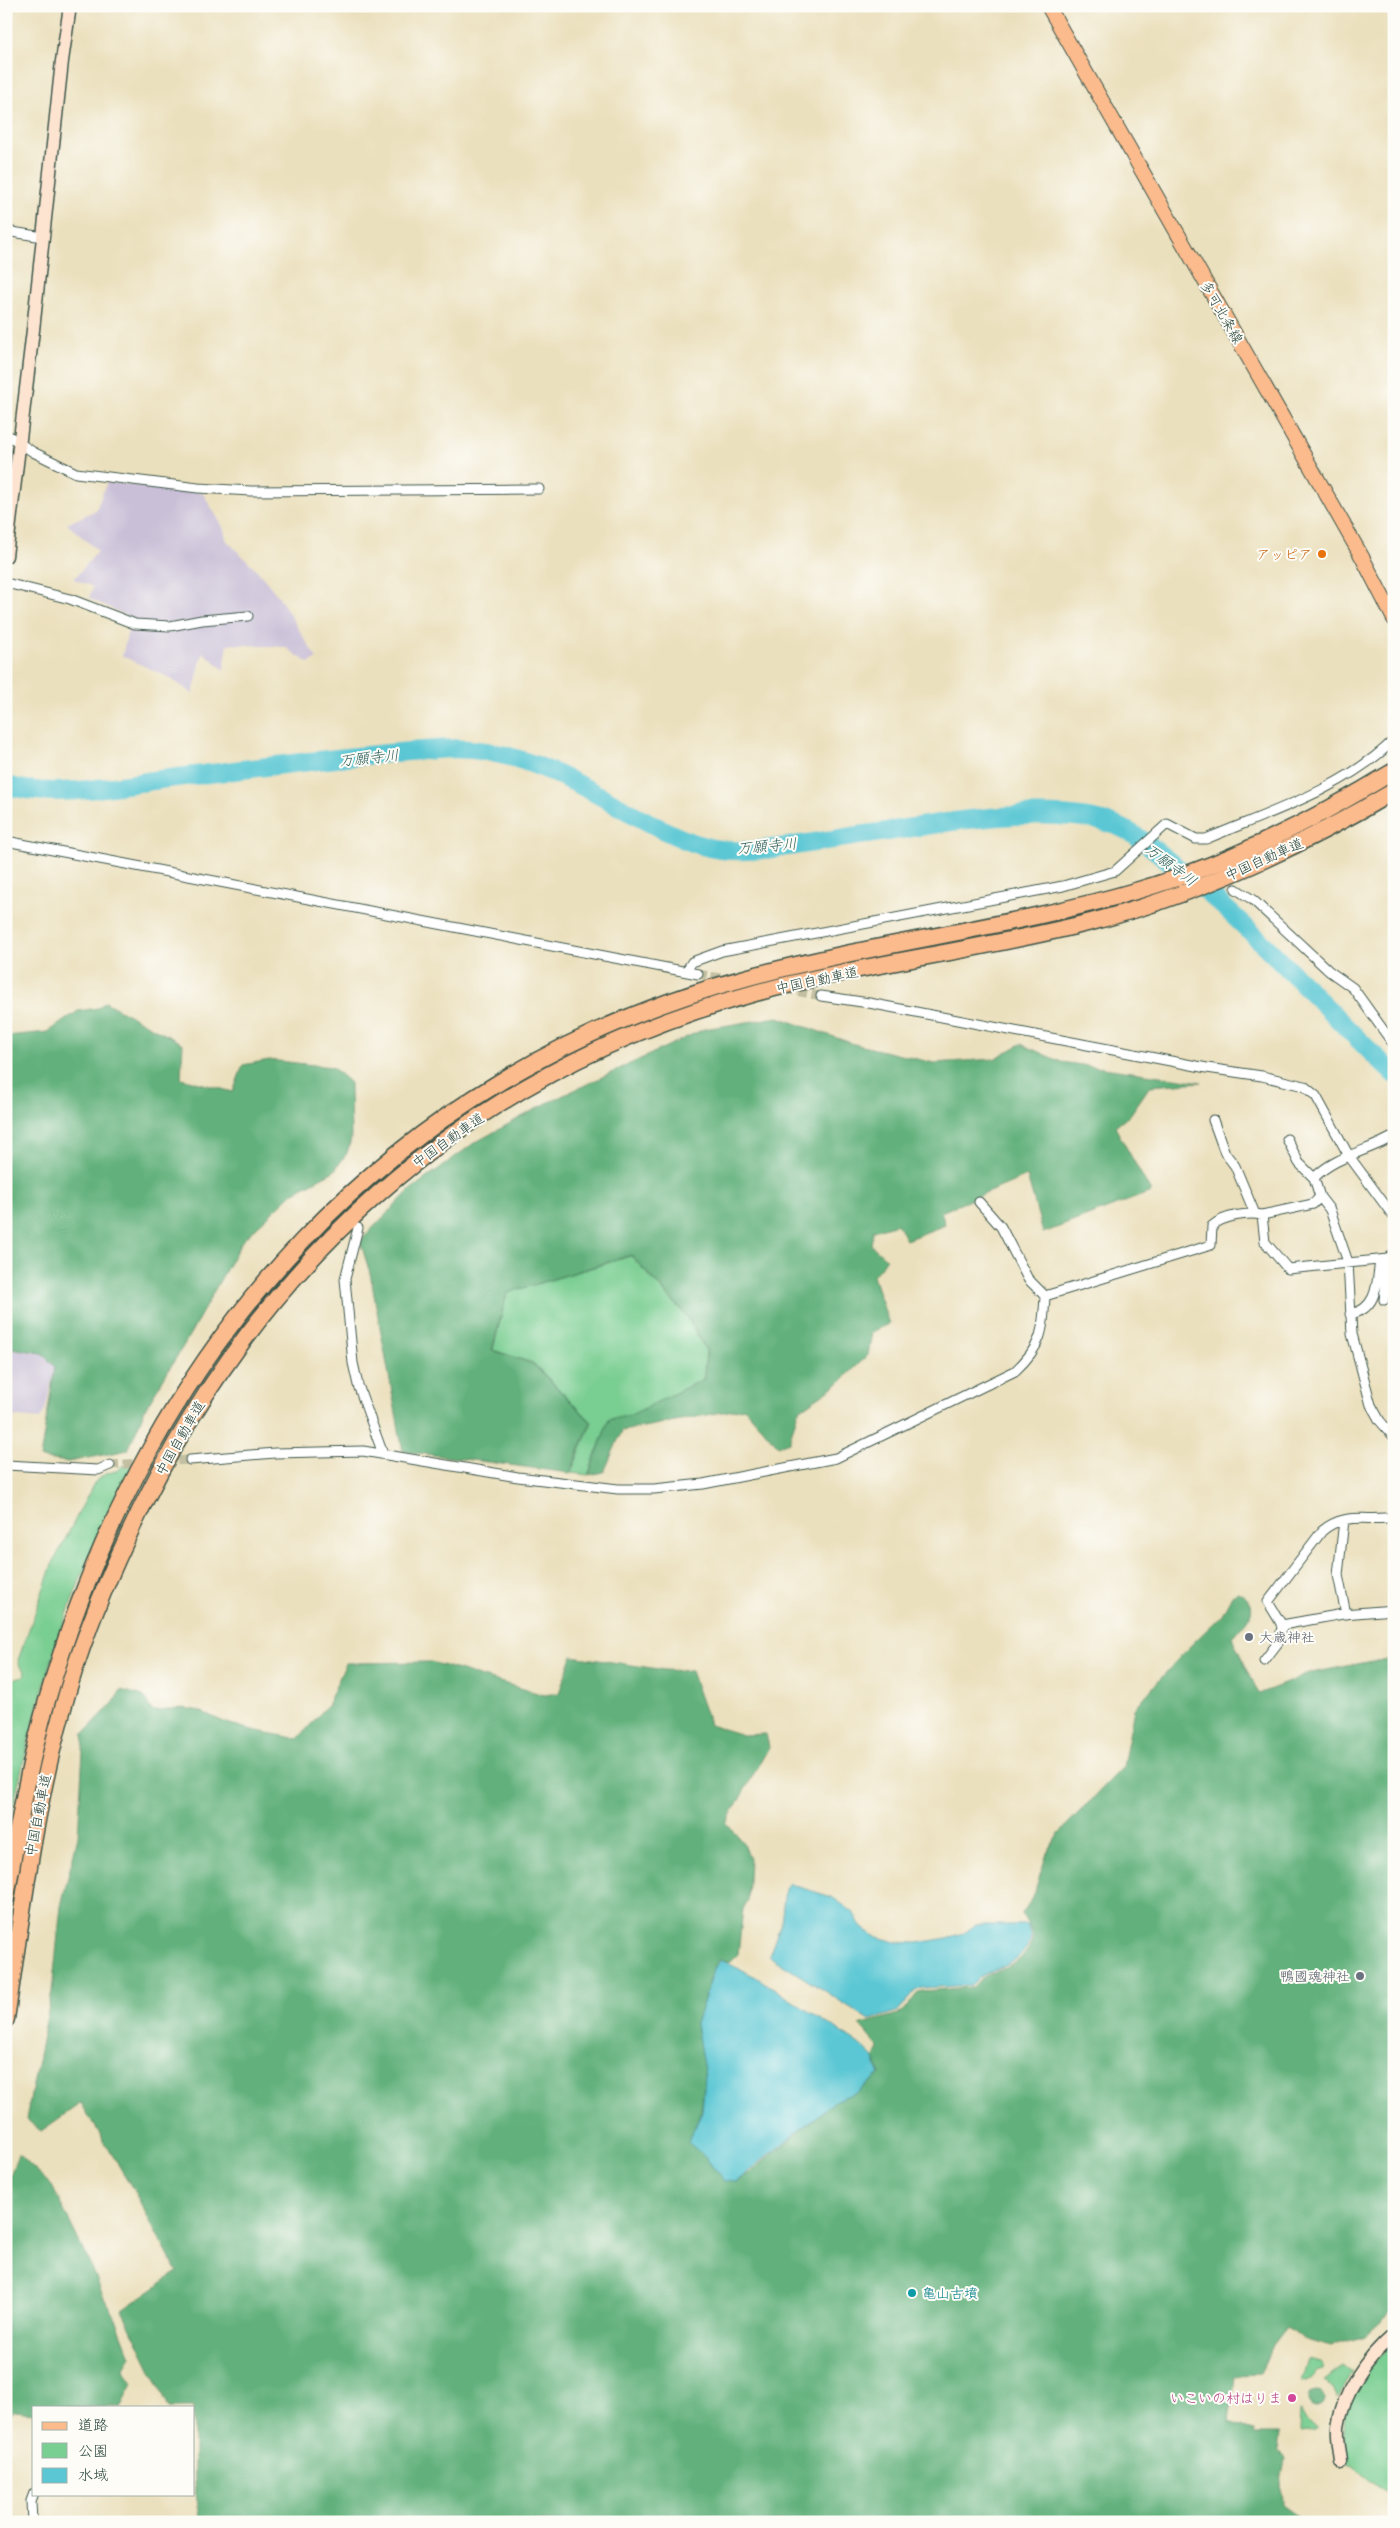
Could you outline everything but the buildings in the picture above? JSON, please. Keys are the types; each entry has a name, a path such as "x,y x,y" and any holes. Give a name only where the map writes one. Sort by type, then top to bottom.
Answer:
{"highway":[{"path":"1333,808 1394,765"},
{"name":"中国自動車道","path":"6,1897 30,1764 49,1694 86,1588 127,1496 196,1375 235,1320 292,1251 364,1180 418,1136 510,1075 587,1034 639,1012 685,995 810,961 1026,920 1145,889 1268,840 1333,808 1394,771"},
{"name":"中国自動車道","path":"6,2019 22,1904 48,1763 70,1683 113,1569 144,1502 177,1438 211,1385 271,1304 330,1238 375,1195 414,1163 474,1120 559,1070 638,1033 695,1012 755,994 1029,936 1096,920 1233,882 1394,791"}],"main road":[{"name":"多可北条線","path":"1048,6 1357,548 1394,619"}],"street":[{"path":"6,556 8,522 70,6"},
{"path":"6,231 43,237"},
{"path":"6,434 61,467 76,473 198,488 270,491 539,489"},
{"path":"6,583 70,599 135,624 170,626 202,620 248,616"},
{"path":"686,971 692,962 722,950 1063,886 1115,871 1167,824 1196,839 1206,838 1292,802 1355,771 1378,755 1394,740"},
{"path":"6,842 698,974"},
{"path":"1233,882 1330,971 1353,988 1394,1045"},
{"path":"821,996 869,1003 1207,1068 1262,1076 1304,1086 1316,1096 1349,1156 1394,1217"},
{"path":"1213,1120 1225,1153 1235,1166 1259,1214 1265,1242 1288,1269 1329,1266 1387,1257"},
{"path":"1314,1178 1322,1171 1349,1156 1394,1136"},
{"path":"1287,1139 1299,1163 1314,1178 1320,1197 1330,1210 1348,1262 1352,1334 1371,1405 1380,1422 1394,1437"},
{"path":"1045,1296 1211,1245 1212,1226 1219,1220 1313,1204 1320,1197"},
{"path":"979,1202 1001,1227 1028,1279 1045,1296"},
{"path":"358,1228 345,1279 353,1363 358,1385 383,1454"},
{"path":"1384,1300 1387,1257"},
{"path":"1350,1314 1362,1310 1374,1298 1387,1257"},
{"path":"190,1460 275,1453 337,1451 383,1454 518,1477 618,1489 654,1489 703,1484 836,1458 1014,1371 1032,1356 1038,1342 1045,1296"},
{"path":"6,1464 98,1470 110,1465"},
{"path":"1264,1661 1280,1640 1282,1625 1268,1602 1322,1532 1333,1522 1362,1516 1381,1519 1394,1517"},
{"path":"1344,1520 1338,1575 1346,1614"},
{"path":"1282,1625 1346,1614 1394,1610"},
{"path":"1341,2462 1338,2429 1343,2404 1362,2370 1394,2334"},
{"path":"32,2522 31,2501 33,2496"}],"shaded area":[{"path":"107,482 202,492 223,527 227,541 256,569 279,597 317,659 308,663 285,647 228,644 224,670 203,652 193,694 168,677 122,656 131,618 89,598 93,587 74,579 98,551 67,524 96,510"},
{"path":"6,1348 42,1353 55,1367 45,1410 40,1419 6,1416"}],"green space":[{"path":"105,1002 183,1044 181,1078 233,1092 243,1065 269,1060 332,1067 350,1083 351,1139 347,1153 334,1171 294,1192 242,1241 185,1343 145,1409 128,1450 68,1462 40,1458 55,1367 42,1353 6,1347 6,1036 48,1032 78,1011 98,1008"},
{"path":"778,1017 854,1044 934,1063 994,1059 1021,1044 1061,1062 1202,1082 1150,1086 1130,1115 1115,1127 1151,1192 1043,1233 1027,1176 941,1212 945,1225 906,1240 897,1224 873,1231 871,1245 887,1259 873,1276 889,1324 872,1332 868,1355 839,1383 798,1411 789,1442 778,1446 744,1408 622,1431 604,1472 589,1475 609,1420 631,1415 704,1379 707,1351 688,1317 631,1255 507,1293 492,1350 533,1364 591,1422 570,1473 403,1451 370,1273 360,1241 410,1190 474,1143 547,1103 704,1029"},
{"path":"631,1256 687,1317 706,1351 703,1379 631,1415 609,1419 588,1475 571,1473 592,1422 533,1363 493,1350 507,1293"},
{"path":"133,1465 90,1554 56,1648 28,1744 6,1841 6,1696 12,1679 24,1676 25,1671 20,1667 18,1660 52,1565 94,1483 105,1474 119,1470 122,1466"},
{"path":"1238,1592 1246,1598 1252,1609 1247,1620 1232,1638 1259,1694 1311,1673 1373,1661 1394,1660 1394,2310 1365,2336 1331,2346 1306,2339 1286,2328 1273,2345 1260,2374 1234,2375 1229,2422 1253,2430 1253,2434 1280,2434 1278,2450 1285,2459 1281,2481 1282,2505 1306,2522 201,2522 195,2489 195,2406 169,2406 122,2310 177,2272 133,2189 81,2103 41,2131 26,2119 52,1992 61,1906 78,1836 84,1733 114,1702 121,1690 143,1696 152,1711 190,1709 255,1731 298,1739 327,1706 346,1663 431,1662 544,1695 559,1693 572,1656 665,1670 691,1671 710,1725 743,1735 766,1734 769,1747 726,1823 744,1844 750,1859 748,1900 743,1909 738,1954 730,1962 720,1959 714,1967 696,2024 705,2076 701,2112 688,2142 706,2158 724,2181 736,2182 751,2172 836,2100 857,2092 880,2074 875,2058 879,2048 859,2025 902,2013 917,1994 922,1991 973,1987 981,1979 1015,1963 1029,1949 1034,1936 1022,1914 1033,1897 1047,1853 1059,1833 1123,1767 1134,1709 1186,1650 1221,1616 1232,1595"},
{"path":"18,2154 52,2186 93,2270 131,2357 123,2370 133,2384 122,2406 32,2406 32,2413 15,2411 6,2417 6,2195"},
{"path":"1394,2340 1394,2490 1386,2492 1352,2465 1343,2464 1345,2406 1365,2372"},
{"path":"1308,2359 1321,2362 1324,2365 1323,2369 1316,2371 1310,2379 1301,2382"},
{"path":"1344,2366 1353,2373 1338,2397 1333,2386 1323,2380"},
{"path":"1314,2391 1320,2391 1325,2396 1323,2405 1314,2407 1309,2402 1309,2396"},
{"path":"1301,2409 1308,2421 1317,2427 1315,2430 1300,2432"}],"water":[{"path":"789,1884 832,1897 853,1912 862,1928 874,1936 896,1942 917,1943 947,1938 963,1933 976,1925 1027,1925 1032,1936 1027,1947 1013,1961 979,1978 971,1985 922,1988 915,1991 899,2011 870,2020 769,1956 781,1923 785,1889"},
{"path":"721,1960 756,1977 859,2044 874,2058 879,2074 857,2092 836,2100 736,2182 724,2181 706,2158 688,2142 702,2112 705,2076 696,2024 715,1967"}],"waterway":[{"name":"万願寺川","path":"6,785 43,791 85,790 339,758 444,749 470,749 520,759 543,768 672,834 691,842 724,850 777,848 950,822 999,817 1050,815 1097,820 1125,829 1147,844 1203,889 1259,940 1394,1074"}],"tunnel":[{"path":"698,974 767,986"},
{"path":"785,989 821,996"},
{"path":"110,1465 190,1460"}],"place":[{"name":"アッピア","path":"1322,554"},
{"name":"大歳神社","path":"1249,1637"},
{"name":"鴨國魂神社","path":"1360,1976"},
{"name":"亀山古墳","path":"912,2293"},
{"name":"いこいの村はりま","path":"1292,2398"}]}
